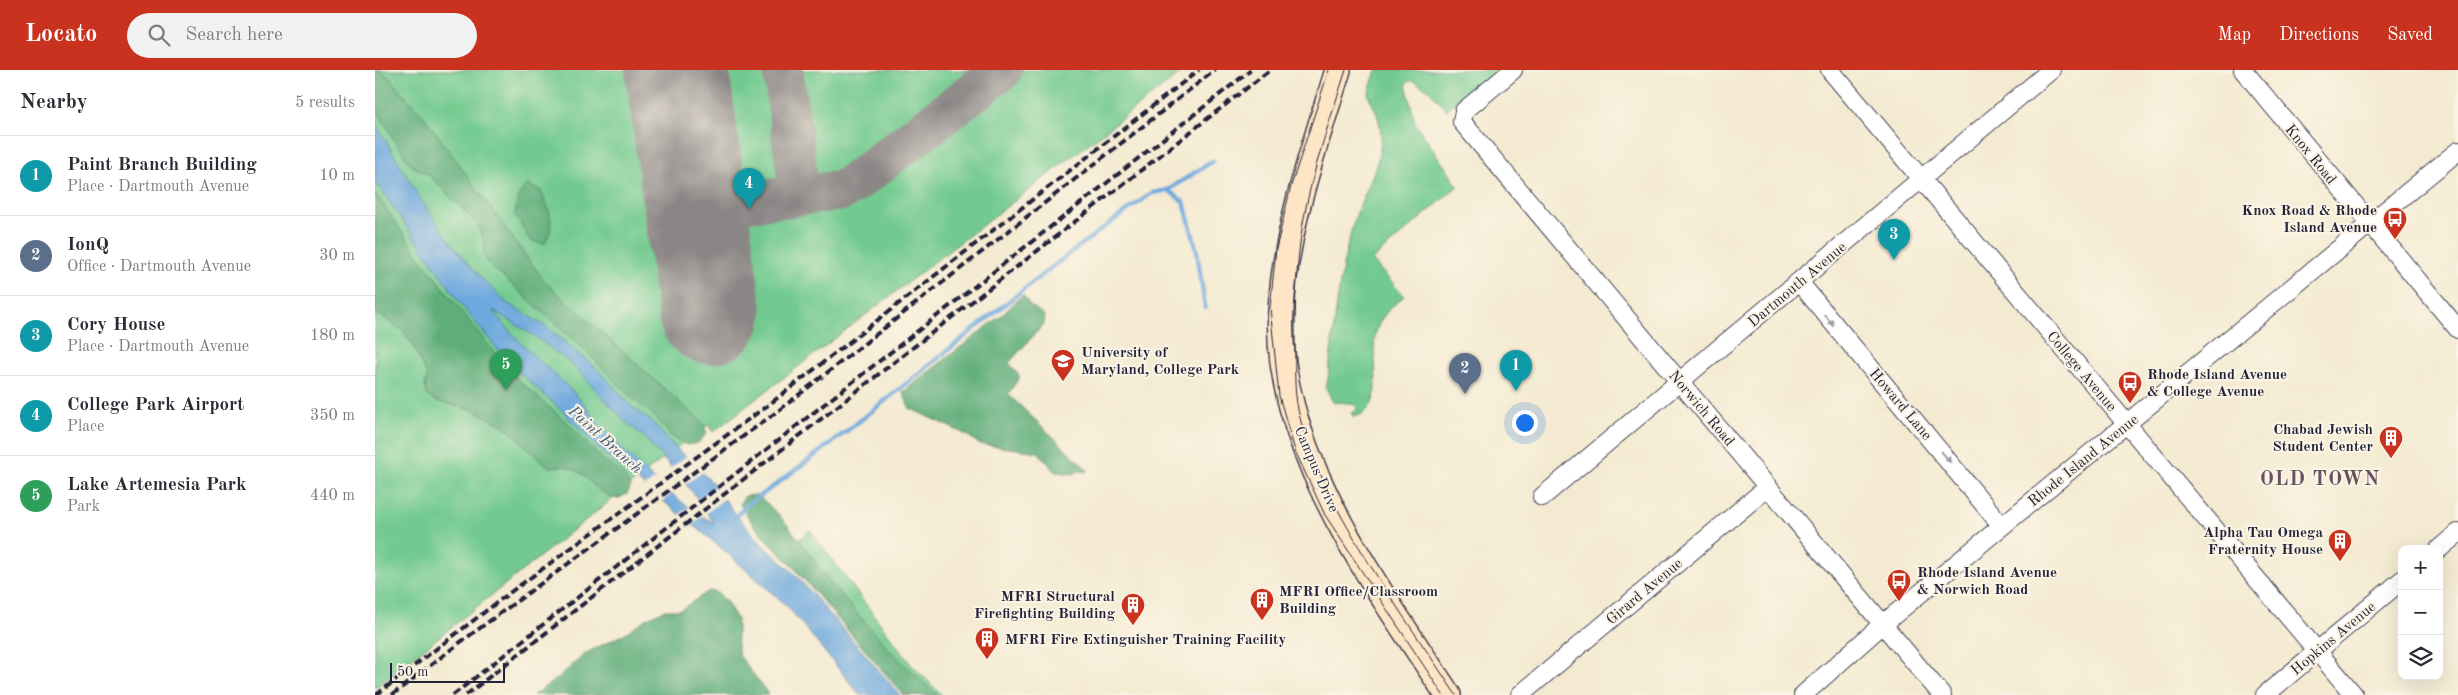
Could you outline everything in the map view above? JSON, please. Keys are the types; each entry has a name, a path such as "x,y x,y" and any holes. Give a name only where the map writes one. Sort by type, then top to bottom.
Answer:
{"main road":[{"name":"Campus Drive","path":"1338,70 1295,211 1281,309 1282,356 1293,412 1316,474 1346,534 1448,695"}],"street":[{"name":"Norwich Road","path":"1513,70 1464,111 1462,122 1942,695"},
{"name":"College Avenue","path":"1830,70 2354,695"},
{"name":"Dartmouth Avenue","path":"1542,497 2051,70"},
{"name":"Knox Road","path":"2243,70 2368,224 2458,330"},
{"name":"Rhode Island Avenue","path":"1803,695 1883,624 2458,151"},
{"name":"Howard Lane","path":"1799,282 2002,526"},
{"name":"Girard Avenue","path":"1520,695 1768,486"},
{"path":"2443,546 2458,533"},
{"name":"Hopkins Avenue","path":"2265,695 2398,583"}],"green space":[{"path":"375,70 1185,70 713,432 708,425 679,446 375,688"},
{"path":"375,70 382,70 425,118 545,282 703,423 707,433 698,443 687,445 671,436 654,415 632,398 586,351 492,267 484,256 484,241 478,225 429,175 412,166 396,143 375,106"},
{"path":"1376,70 1513,70 1470,105 1462,96 1447,110 1429,90 1412,80 1406,84 1415,123 1458,186 1372,260 1404,296 1380,321 1375,343 1375,393 1372,404 1365,412 1354,417 1351,414 1357,410 1356,406 1350,403 1333,402 1325,386 1328,379 1337,302 1348,244 1356,214 1374,172 1380,150 1381,133 1379,122 1368,95"},
{"path":"527,185 540,190 549,210 551,224 544,244 530,240 515,214 519,194"},
{"path":"375,193 417,254 496,355 515,377 573,428 599,456 622,473 631,486 627,494 617,499 607,495 579,472 571,468 562,466 550,467 500,424 472,410 443,403 427,396 425,385 427,376 412,343 402,330 375,312"},
{"path":"1023,295 1029,304 1045,316 1044,324 1009,363 1020,377 1008,394 1088,470 1086,472 1078,471 1074,474 1056,472 1038,452 979,444 967,435 909,408 903,392 1003,314"},
{"path":"757,495 778,514 830,582 895,655 937,695 906,695 746,514 740,504 745,496"},
{"path":"810,530 910,663 942,695 903,695 782,554"},
{"path":"709,591 717,592 726,601 737,619 739,655 769,695 533,695 558,678 586,653 624,634 647,618 665,610 680,610"}],"water":[{"name":"Paint Branch","path":"375,123 422,202 453,245 485,282 507,303 545,326 596,368 632,407 651,421 711,481 738,517 762,544 794,573 900,695 860,695 787,606 713,541 602,452 562,411 509,363 466,311 375,181","holes":["493,310 539,339 575,367 623,419 645,438 694,494 714,523 685,504 626,453 601,427 578,397 512,334"]}],"pier":[{"path":"688,455 704,471 683,486 668,470"},
{"path":"658,477 674,492 660,503 642,489"},
{"path":"717,485 726,497 705,514 696,502"},
{"path":"692,505 705,514 690,526 678,516"}],"waterway":[{"path":"1168,190 1213,161"},
{"path":"733,519 747,505 850,429 1049,269 1152,193 1168,190 1184,202 1197,251 1205,308"}],"taxiway":[{"path":"783,70 798,181 796,191 788,198"},
{"path":"687,142 694,178 698,187 702,194 717,205 840,191 850,186 1002,70"}],"runway":[{"path":"677,70 710,312"}],"tram line":[{"path":"1329,70 1291,186 1276,249 1270,307 1279,396 1295,451 1325,515 1443,695"},
{"path":"1346,70 1316,165 1301,238 1297,268 1295,313 1297,402 1301,422 1313,457 1348,528 1391,598 1456,695"}],"railway":[{"path":"376,695 512,591 771,403 1199,70"},
{"path":"392,695 458,644 778,411 1215,70"},
{"path":"453,695 1251,70"},
{"path":"466,695 1270,70"}],"place":[{"name":"College Park Airport","path":"749,209"},
{"name":"Knox Road & Rhode Island Avenue","path":"2395,240"},
{"name":"Cory House","path":"1894,260"},
{"name":"University of Maryland, College Park","path":"1063,382"},
{"name":"Lake Artemesia Park","path":"506,390"},
{"name":"Paint Branch Building","path":"1516,391"},
{"name":"IonQ","path":"1465,394"},
{"name":"Rhode Island Avenue & College Avenue","path":"2130,404"},
{"name":"Chabad Jewish Student Center","path":"2391,459"},
{"name":"Alpha Tau Omega Fraternity House","path":"2340,562"},
{"name":"Rhode Island Avenue & Norwich Road","path":"1899,602"},
{"name":"MFRI Office/Classroom Building","path":"1262,621"},
{"name":"MFRI Structural Firefighting Building","path":"1133,626"},
{"name":"MFRI Fire Extinguisher Training Facility","path":"987,660"}],"district":[{"name":"OLD TOWN","path":"2320,478"}]}
